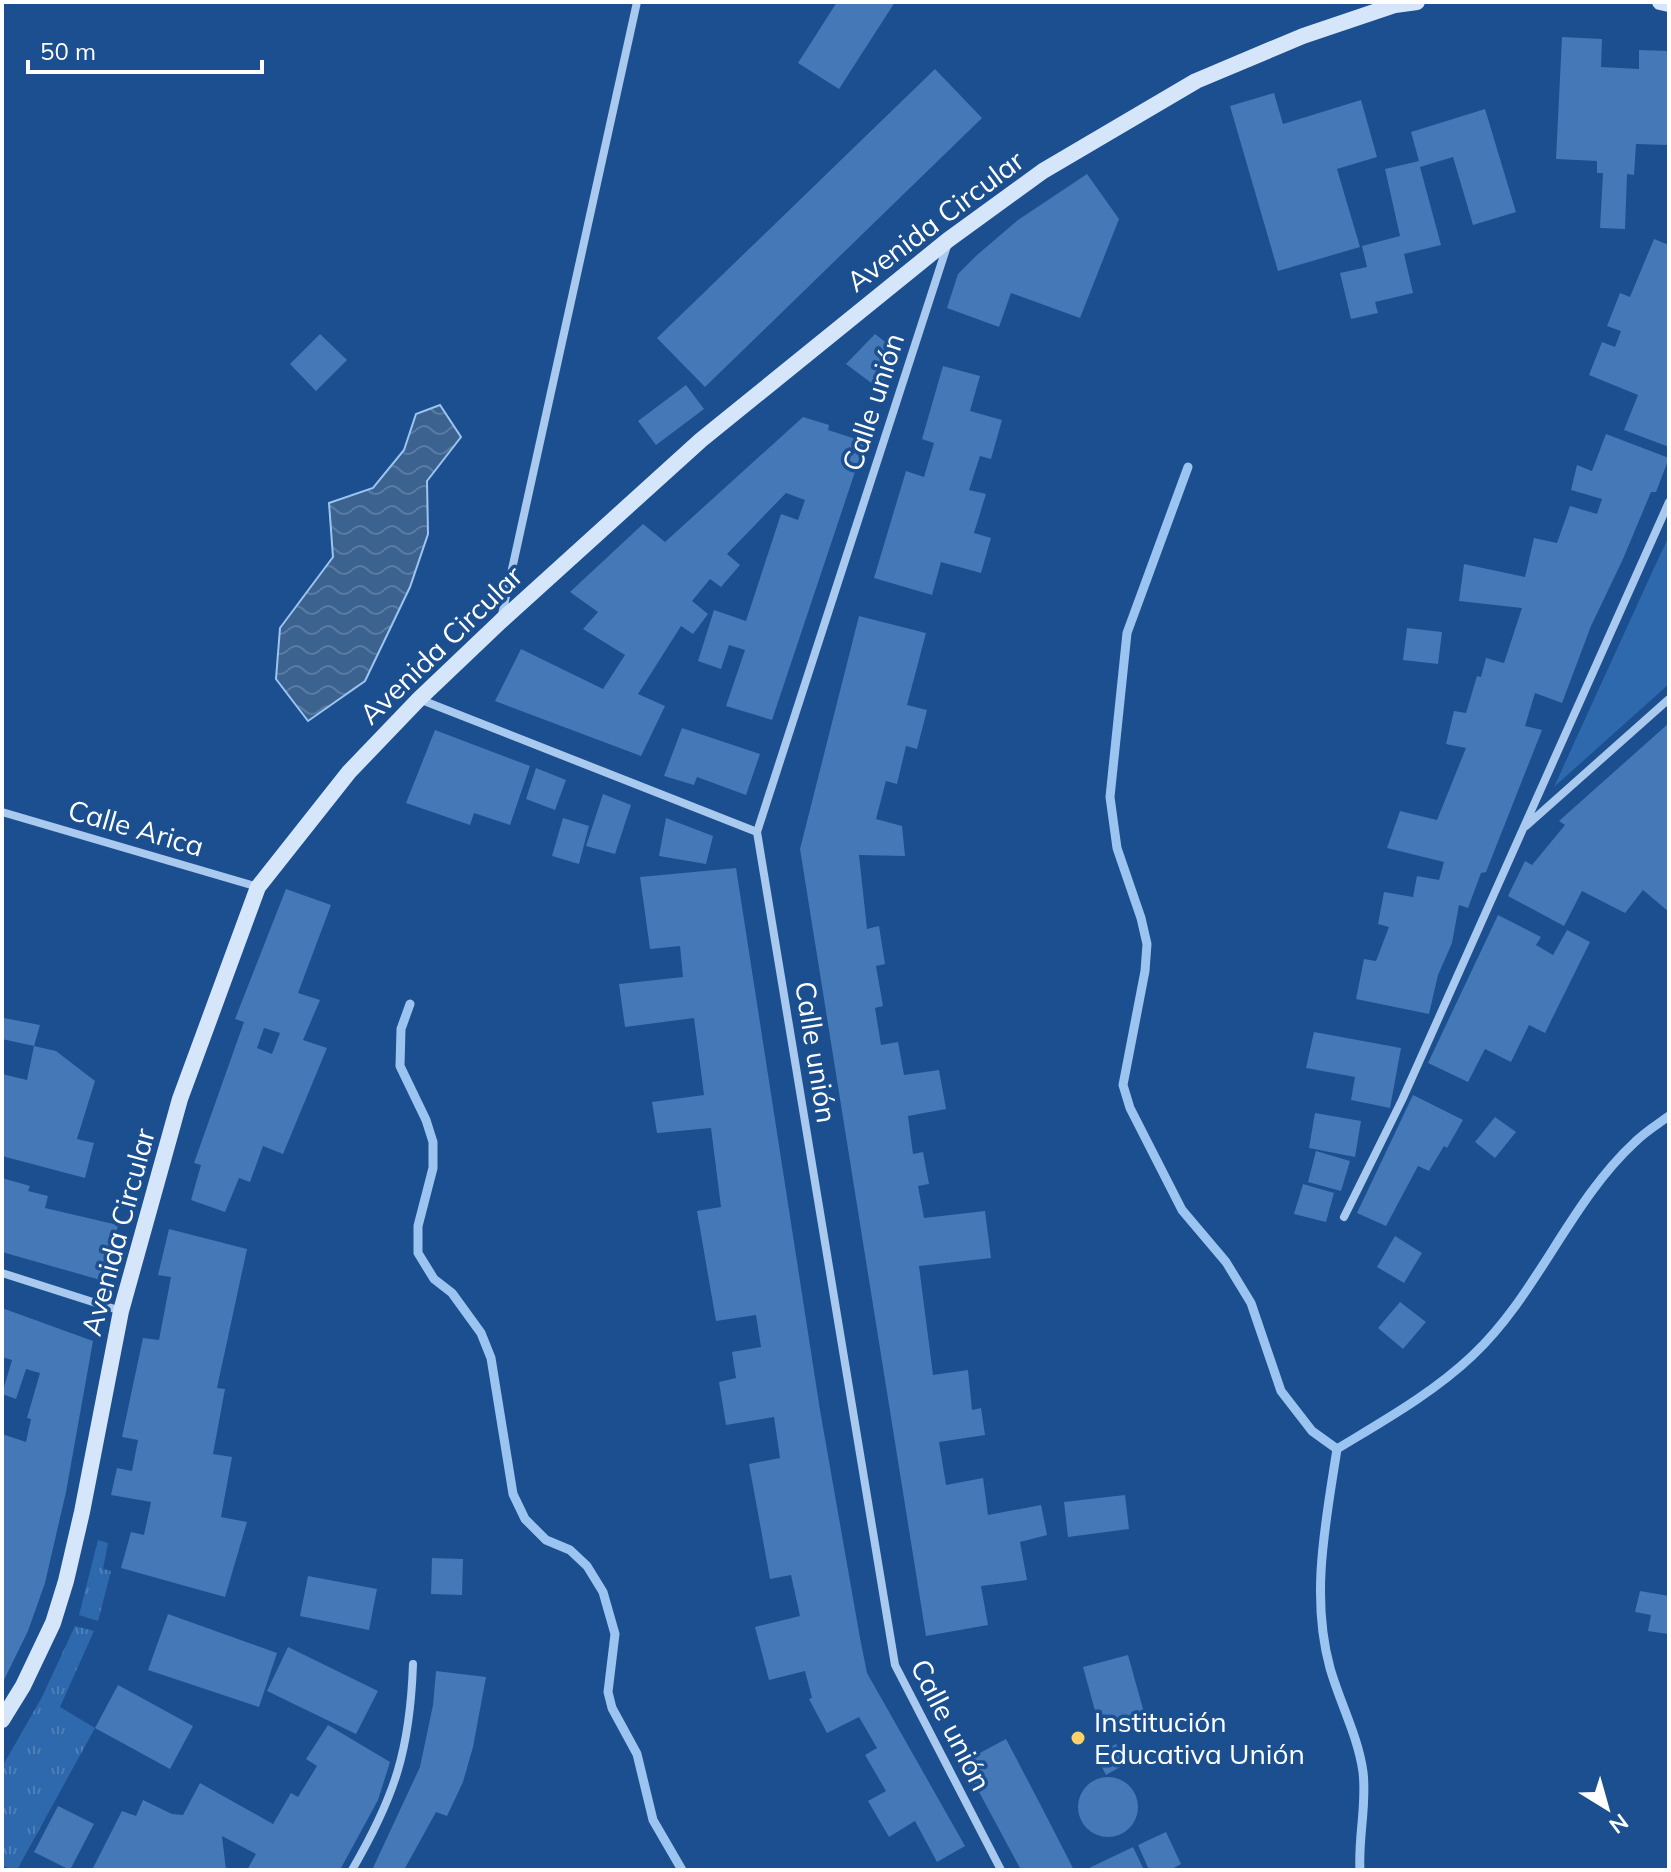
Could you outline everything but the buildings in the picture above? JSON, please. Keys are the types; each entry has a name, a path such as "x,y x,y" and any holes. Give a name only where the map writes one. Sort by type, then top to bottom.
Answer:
{"street":[{"path":"501,621 637,2"},
{"name":"Avenida Circular","path":"2,1720 23,1686 53,1623 66,1581 121,1311 180,1099 258,887 349,772 419,699 501,621 701,440 948,240 1043,171 1196,81 1303,36 1395,5 1417,2"},
{"path":"1660,2 1669,4"},
{"name":"Calle unión","path":"948,240 757,832 895,1665 1001,1870"},
{"path":"1344,1217 1402,1100 1669,502"},
{"path":"419,699 757,832"},
{"path":"1523,828 1669,699"},
{"name":"Calle Arica","path":"2,812 258,887"},
{"path":"2,1273 121,1311"},
{"path":"352,1870 386,1810 401,1766 411,1713 413,1664"}],"green space":[{"path":"1669,536 1669,684 1554,787 1654,568"},
{"path":"98,1540 108,1543 103,1569 111,1571 98,1621 79,1615"},
{"path":"75,1626 94,1631 60,1707 95,1728 17,1870 2,1866 2,1767 42,1697"}],"water":[{"path":"440,405 461,437 427,481 428,534 410,587 365,681 308,721 276,679 280,628 333,557 329,503 373,488 404,450 416,414"}],"waterway":[{"path":"1188,467 1127,633 1110,797 1117,848 1147,944 1145,971 1123,1085 1130,1108 1182,1210 1226,1262 1251,1303 1281,1391 1312,1431 1337,1449"},
{"path":"410,1004 401,1029 400,1066 433,1142 433,1168 418,1226 418,1253 434,1279 452,1293 481,1333 491,1358 513,1494 525,1519 546,1540 570,1550 587,1566 603,1592 615,1634 608,1692 612,1708 637,1754 653,1820 682,1870"},
{"path":"1360,1870 1363,1772 1357,1745 1330,1668 1321,1614 1322,1558 1337,1449 1424,1394 1472,1356 1516,1305 1591,1192 1612,1166 1639,1138 1669,1116"}],"place":[{"name":"Institución Educativa Unión","path":"1078,1738"}]}
